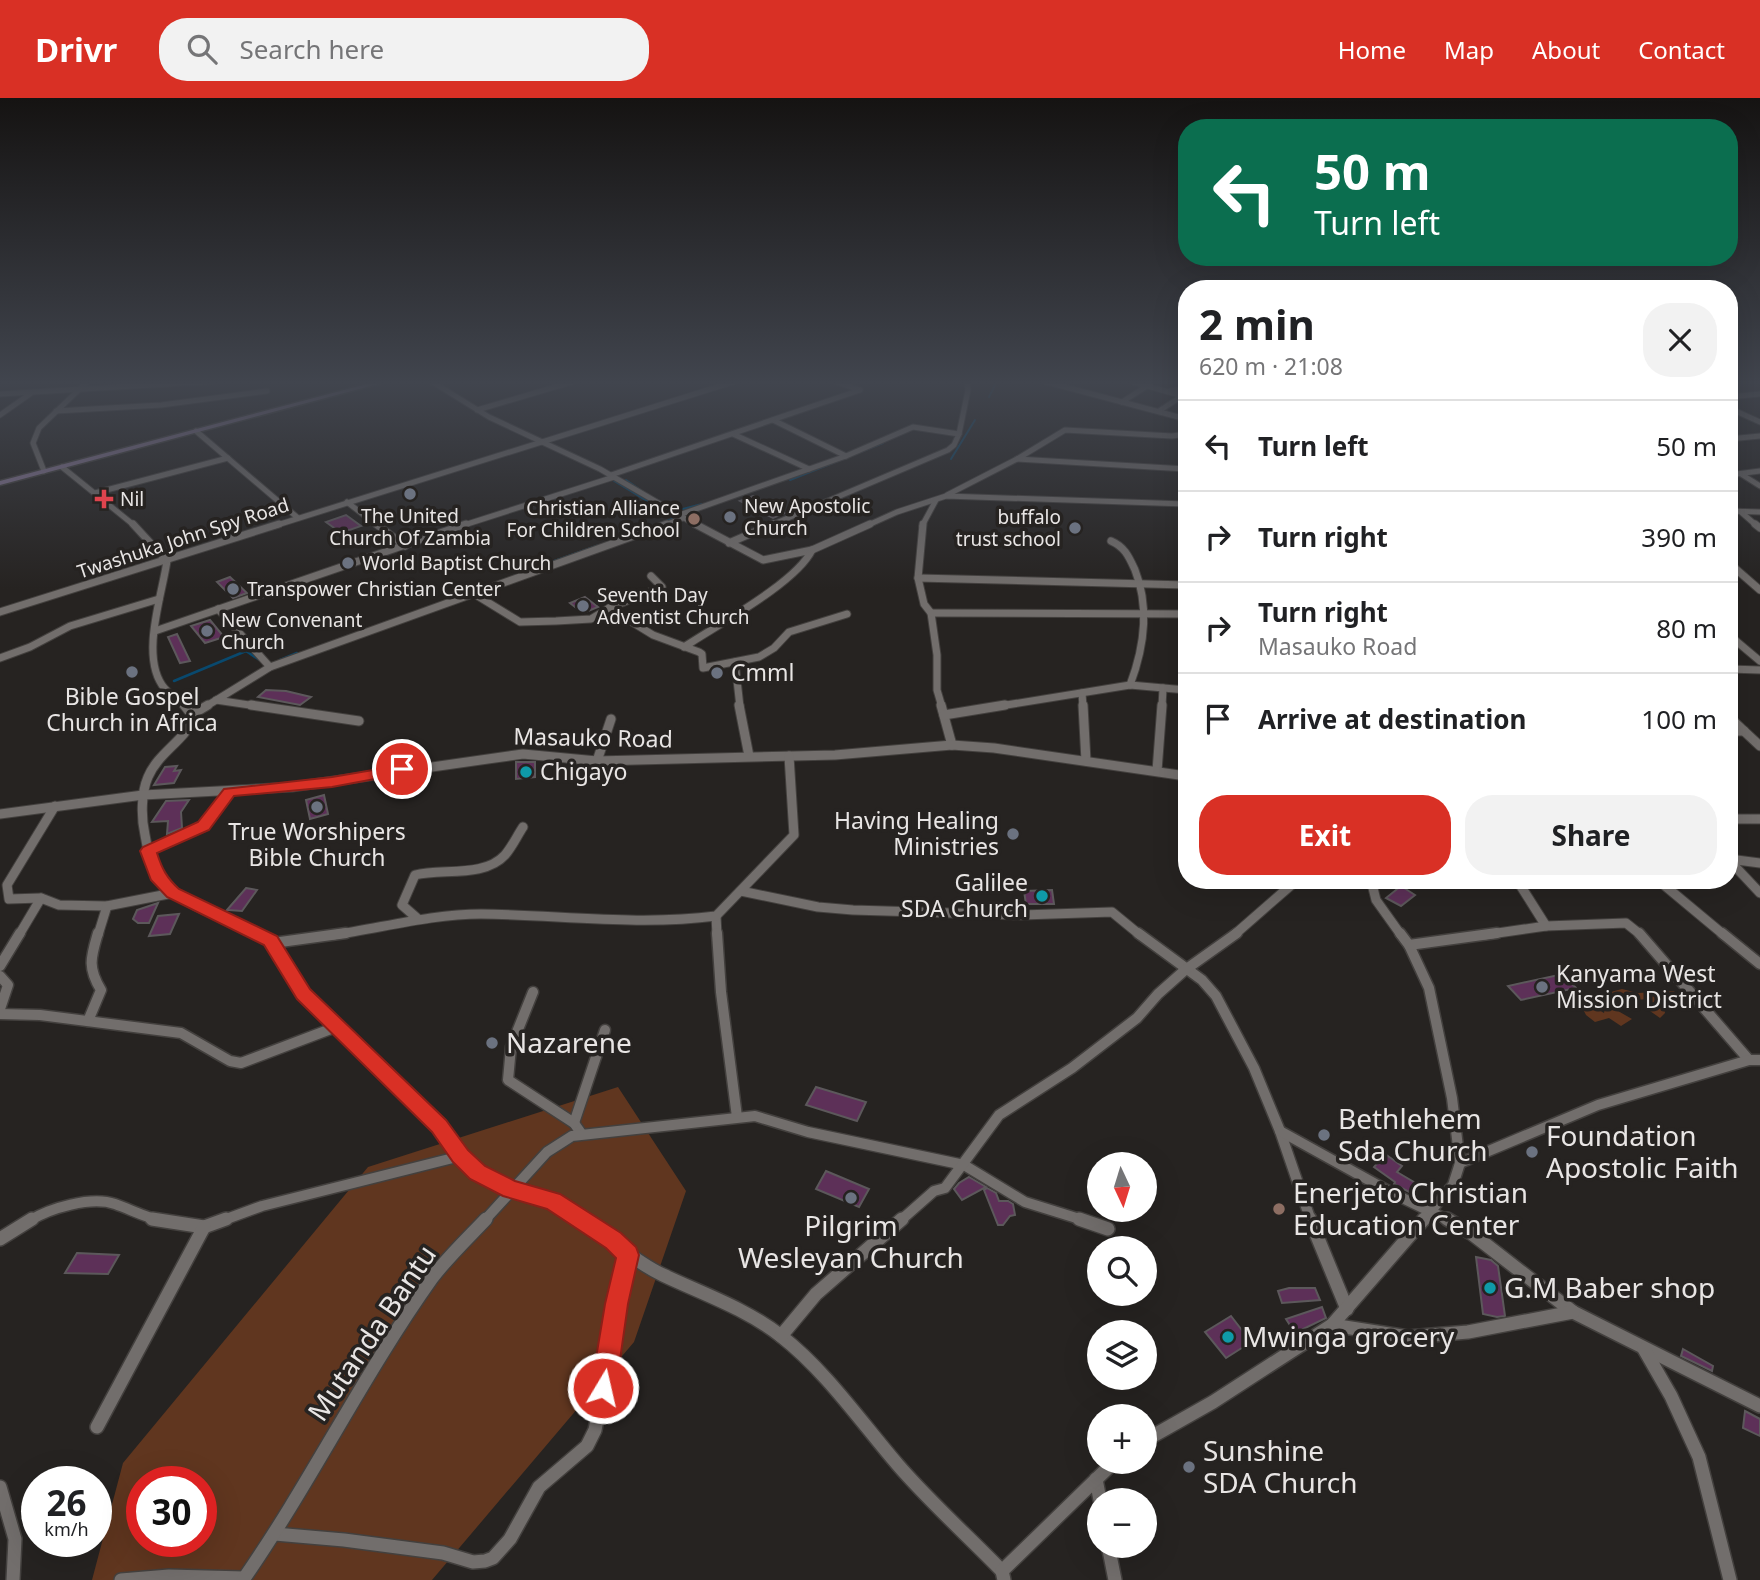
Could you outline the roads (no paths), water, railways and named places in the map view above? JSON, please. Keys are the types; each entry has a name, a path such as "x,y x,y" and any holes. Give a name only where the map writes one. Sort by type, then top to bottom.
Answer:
{"main road":[{"path":"0,483 125,450"}],"street":[{"path":"36,450 44,471"},
{"path":"219,450 298,518"},
{"name":"Twashuka John Spy Road","path":"0,612 508,450"},
{"path":"560,450 612,476 755,557 767,560 812,550 897,512 946,496 1032,450"},
{"path":"155,631 686,450"},
{"path":"768,450 809,469"},
{"path":"834,450 846,456"},
{"path":"193,714 270,667 476,595 859,450"},
{"path":"729,543 948,450"},
{"path":"94,493 228,458"},
{"path":"1017,459 1178,469"},
{"path":"62,467 144,533 167,561 155,631 154,666 160,682 193,714 193,722 150,771 143,795 148,851 159,880 173,893 215,911 273,943 294,982 336,1027 439,1126 461,1156 478,1173 511,1189 552,1201 613,1240 628,1255 662,1275 721,1299 781,1336 827,1381 901,1468 1003,1576 1101,1474"},
{"path":"1738,474 1760,471"},
{"path":"1741,474 1760,486"},
{"path":"946,496 1178,505"},
{"path":"936,500 922,526 918,578 924,604 931,613 937,656 937,690 951,745"},
{"path":"347,502 405,546"},
{"path":"1738,512 1760,512"},
{"path":"1741,512 1760,528"},
{"path":"1111,541 1118,543 1125,552 1141,582 1146,603 1139,659 1130,685"},
{"path":"684,647 786,579 808,558 812,550"},
{"path":"1738,571 1760,590"},
{"path":"476,595 520,622 591,619 609,608 662,587 651,576"},
{"path":"918,578 1178,584"},
{"path":"0,658 30,647 70,626 159,600"},
{"path":"609,608 653,635 702,654 704,668 767,653 789,632 847,614"},
{"path":"218,609 270,667"},
{"path":"931,613 1178,615"},
{"path":"1738,643 1760,661"},
{"path":"735,662 740,710 749,756"},
{"path":"1738,669 1760,670"},
{"path":"944,715 1130,685 1178,689"},
{"path":"1157,771 1163,688"},
{"path":"1082,693 1086,761"},
{"path":"216,700 359,721"},
{"path":"597,761 611,719"},
{"path":"1738,725 1760,746"},
{"path":"1738,731 1744,731"},
{"name":"Masauko Road","path":"0,814 143,795 229,792 332,782 402,769 515,755 597,761 789,756 951,745 1178,775"},
{"path":"273,943 394,926 418,919 478,914 656,920 716,916 794,835 789,756"},
{"path":"148,851 204,826 229,792"},
{"path":"55,806 6,890 9,899 41,898 59,905 107,906 173,893"},
{"path":"1738,819 1760,819"},
{"path":"418,919 402,905 415,875 477,868 496,862 505,855 523,827"},
{"path":"1738,860 1760,863"},
{"path":"1738,869 1760,893"},
{"path":"781,1336 816,1294 934,1191 945,1188 999,1115 1072,1068 1137,1018 1185,970 1242,929 1287,889"},
{"path":"1157,1434 1213,1402 1332,1325 1453,1185 1460,1163 1452,1098 1429,988 1409,945 1376,900 1373,889"},
{"path":"1523,889 1546,926"},
{"path":"1669,889 1760,964"},
{"path":"741,891 818,907 853,910 1022,915 1112,912 1185,970 1202,980 1216,996 1238,1034 1280,1131 1306,1209 1347,1309"},
{"path":"0,966 41,898"},
{"path":"88,1021 101,990 91,971 91,956 107,906"},
{"path":"716,916 721,992 737,1117"},
{"path":"1409,945 1546,926 1626,923 1633,926 1754,1060 1598,1105 1460,1163"},
{"path":"0,976 8,985 0,1012 181,1034 230,1061 240,1063 336,1027"},
{"path":"533,992 522,1013 512,1049 508,1080 577,1128 605,1030"},
{"name":"Mutanda Bantu","path":"244,1579 275,1534 363,1386 434,1276 511,1189 547,1152 577,1128 755,1116 808,1132 983,1171 1011,1194 1034,1206 1082,1218 1108,1229"},
{"path":"1280,1131 1471,1233 1573,1312 1760,1406"},
{"path":"0,1239 39,1214 66,1205 116,1204 150,1219 204,1227 262,1206 461,1156"},
{"path":"97,1427 204,1227"},
{"path":"275,1534 443,1553 473,1562 493,1558 510,1539 539,1487 587,1446 595,1430 628,1255"},
{"path":"1332,1325 1408,1337 1468,1332 1573,1312"},
{"path":"1643,1347 1671,1396 1699,1457 1730,1580"},
{"path":"1096,1479 1098,1488"},
{"path":"0,1488 15,1539 13,1580"},
{"path":"1111,1558 1115,1580"},
{"path":"121,1580 169,1576 244,1579"}],"waterway":[{"path":"790,480 865,450"},
{"path":"951,459 956,450"},
{"path":"611,479 675,518 664,522"},
{"path":"626,480 645,493"},
{"path":"675,511 702,504"},
{"path":"538,567 597,546"},
{"path":"174,681 246,651 261,661"},
{"path":"280,660 297,653"}],"place":[{"name":"The United Church Of Zambia","path":"410,494"},
{"name":"Nil","path":"104,499"},
{"name":"New Apostolic Church","path":"730,517"},
{"name":"Christian Alliance For Children School","path":"694,519"},
{"name":"buffalo trust school","path":"1075,528"},
{"name":"World Baptist Church","path":"348,563"},
{"name":"Transpower Christian Center","path":"233,589"},
{"name":"Seventh Day Adventist Church","path":"583,606"},
{"name":"New Convenant Church","path":"207,631"},
{"name":"Bible Gospel Church in Africa","path":"132,672"},
{"name":"Cmml","path":"717,673"},
{"name":"Chigayo","path":"526,772"},
{"name":"True Worshipers Bible Church","path":"317,807"},
{"name":"Having Healing Ministries","path":"1013,834"},
{"name":"Galilee SDA Church","path":"1042,896"},
{"name":"Kanyama West Mission District","path":"1542,987"},
{"name":"Nazarene","path":"492,1043"},
{"name":"Bethlehem Sda Church","path":"1324,1135"},
{"name":"Foundation Apostolic Faith","path":"1532,1152"},
{"name":"Pilgrim Wesleyan Church","path":"851,1198"},
{"name":"Enerjeto Christian Education Center","path":"1279,1209"},
{"name":"G.M Baber shop","path":"1490,1288"},
{"name":"Mwinga grocery","path":"1228,1337"},
{"name":"Sunshine SDA Church","path":"1189,1467"}]}
